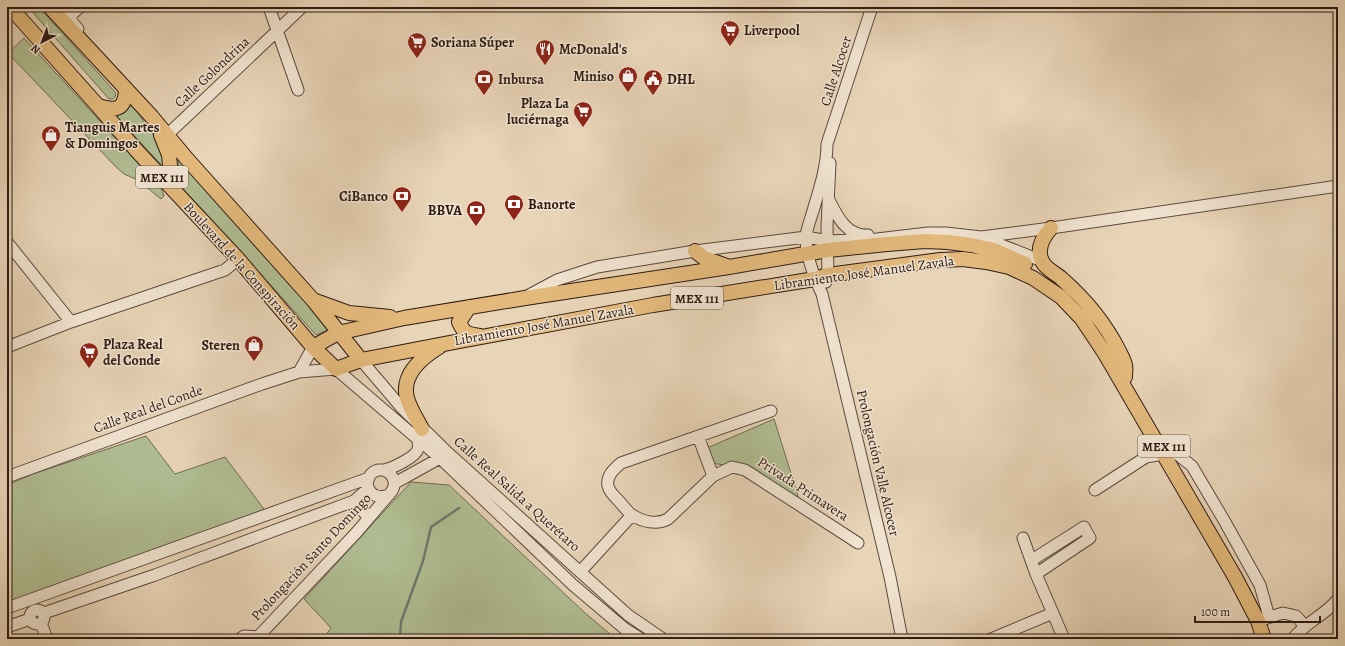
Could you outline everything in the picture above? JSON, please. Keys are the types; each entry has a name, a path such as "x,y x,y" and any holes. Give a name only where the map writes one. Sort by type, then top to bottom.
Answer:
{"main road":[{"name":"Boulevard de la Conspiración","path":"10,7 136,151 238,259 313,347"},
{"name":"MEX 111","path":"50,7 152,117 166,135 313,300 338,333 361,360 336,370 313,347 338,333 404,318"},
{"path":"98,106 109,109 122,105 126,100 126,89"},
{"path":"152,117 164,140 169,155 172,188"},
{"path":"1051,228 1044,236 1041,244 1040,253 1042,261 1048,269 1061,278 1092,308 1104,325 1125,365 1125,377"},
{"name":"Libramiento José Manuel Zavala","path":"404,318 729,267 808,253 828,245 887,244 925,241 970,245 994,250 1036,269 1064,291 1087,316 1125,377 1258,621 1264,639"},
{"path":"695,251 704,258 729,267"},
{"name":"Libramiento José Manuel Zavala","path":"361,360 654,305 822,277 940,260 963,259 1009,267 1033,278 1061,297 1082,319 1104,352 1266,619 1269,639"},
{"name":"MEX 111","path":"313,300 349,313 404,318"},
{"path":"469,307 459,322 462,329 469,334 482,337"},
{"path":"420,434 408,399 406,389 408,378 411,370 418,362 433,350 444,344"}],"street":[{"path":"60,7 110,72"},
{"path":"69,17 80,7"},
{"path":"269,7 298,90"},
{"name":"Calle Golondrina","path":"166,135 302,7"},
{"name":"Calle Alcocer","path":"822,277 808,253 806,237 823,172 827,144 872,7"},
{"name":"Calle Alcocer","path":"822,277 828,245 827,226 830,165 827,144"},
{"path":"981,237 1338,186"},
{"path":"829,200 844,226 862,235 915,230 928,233"},
{"path":"525,298 557,280 597,267 695,251 806,237 828,245 877,238 946,232 981,237 1042,261"},
{"path":"7,242 71,322"},
{"path":"7,347 71,322 225,270 238,259"},
{"name":"Prolongación Valle Alcocer","path":"822,277 822,294 890,577 902,639"},
{"path":"299,372 313,347"},
{"name":"Calle Real Salida a Querétaro","path":"361,360 420,434"},
{"name":"Calle Real Salida a Querétaro","path":"336,370 420,434 628,615 663,639"},
{"name":"Calle Real del Conde","path":"7,477 262,384 299,372 336,370"},
{"name":"Privada Primavera","path":"771,411 621,463 613,470 609,477 608,486 611,492 632,515 646,521 661,523 668,519 713,476 732,467 745,470 858,543"},
{"path":"7,608 369,478 375,471 384,470 416,454 420,434"},
{"path":"698,436 713,476"},
{"path":"1095,490 1146,457 1165,452"},
{"path":"394,483 443,455"},
{"name":"Calle Real Salida a Querétaro","path":"443,455 573,585 625,629 641,639"},
{"path":"7,627 30,619 34,623 42,618 354,501 363,492 371,492 380,497 389,495 394,487 394,483 391,475 384,470"},
{"path":"369,478 368,486 371,492 372,514"},
{"name":"Prolongación Santo Domingo","path":"257,638 389,495"},
{"path":"354,501 372,514"},
{"path":"580,572 632,515"},
{"path":"1032,560 1084,527 1090,538 1036,574"},
{"path":"1023,538 1036,574 1064,639"},
{"path":"1293,639 1299,631 1334,604 1338,599"},
{"path":"1266,619 1283,613 1296,616 1305,626"},
{"path":"991,639 1053,614"},
{"path":"42,618 47,639"},
{"path":"240,639 244,636 257,638"}],"green space":[{"path":"28,7 39,7 116,93 113,99 109,99"},
{"path":"24,38 161,188 164,196 161,199 138,180 124,174 116,167 8,53"},
{"path":"128,99 161,146 169,173 112,112"},
{"path":"178,157 330,329 316,335 176,181 179,166"},
{"path":"774,419 799,499 753,470 712,463 707,448"},
{"path":"146,436 175,474 225,457 270,517 7,614 7,485 33,474"},
{"path":"411,482 449,485 585,613 616,639 323,639 331,628 304,599"}],"waterway":[{"path":"400,639 401,622 423,561 431,527 459,508"}],"place":[{"name":"Liverpool","path":"730,47"},
{"name":"Soriana Súper","path":"417,59"},
{"name":"McDonald's","path":"545,66"},
{"name":"Miniso","path":"628,93"},
{"name":"Inbursa","path":"484,96"},
{"name":"DHL","path":"653,96"},
{"name":"Plaza La luciérnaga","path":"583,128"},
{"name":"Tianguis Martes & Domingos","path":"51,152"},
{"name":"CiBanco","path":"402,213"},
{"name":"Banorte","path":"514,221"},
{"name":"BBVA","path":"476,227"},
{"name":"Steren","path":"254,362"},
{"name":"Plaza Real del Conde","path":"89,369"}]}
